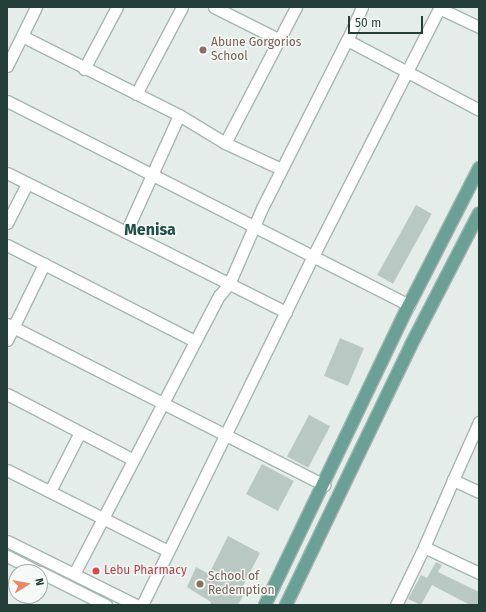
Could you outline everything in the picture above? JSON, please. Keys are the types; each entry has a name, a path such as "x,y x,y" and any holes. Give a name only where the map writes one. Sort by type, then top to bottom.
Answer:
{"main road":[{"path":"265,605 325,485 409,304 479,168"},
{"path":"286,605 411,345 479,213"}],"street":[{"path":"7,66 36,7"},
{"path":"84,69 117,7"},
{"path":"136,94 182,7"},
{"path":"214,7 278,39"},
{"path":"225,143 296,7"},
{"path":"74,574 132,459 218,296 229,284 281,169 347,40 362,7"},
{"path":"142,605 168,550 227,435 313,256 408,72 439,7 479,27"},
{"path":"22,36 84,69 179,115 225,143 281,169"},
{"path":"347,40 479,110"},
{"path":"7,101 409,304"},
{"path":"126,232 179,115"},
{"path":"7,173 286,312"},
{"path":"7,223 27,184"},
{"path":"7,245 195,342"},
{"path":"7,340 10,326 44,264"},
{"path":"10,326 325,485"},
{"path":"7,394 132,459"},
{"path":"396,605 424,547 479,422"},
{"path":"50,491 80,432"},
{"path":"7,470 168,550"},
{"path":"453,480 479,492"},
{"path":"7,541 136,605"},
{"path":"424,547 479,573"},
{"path":"7,556 24,564"},
{"path":"48,576 106,605"}],"building":[{"path":"416,205 432,214 393,284 377,275"},
{"path":"340,338 364,348 348,386 324,376"},
{"path":"309,415 330,426 308,468 287,456"},
{"path":"262,464 294,481 278,511 246,494"},
{"path":"228,536 260,553 241,590 245,592 238,605 210,605 211,602 187,587 196,567 209,574"},
{"path":"436,562 442,565 438,572 479,592 479,605 470,605 432,585 421,605 408,599 421,575 427,578"}],"place":[{"name":"Abune Gorgorios School","path":"203,50"},
{"name":"Lebu Pharmacy","path":"96,571"},
{"name":"School of Redemption","path":"200,584"}],"district":[{"name":"Menisa","path":"150,230"}]}
